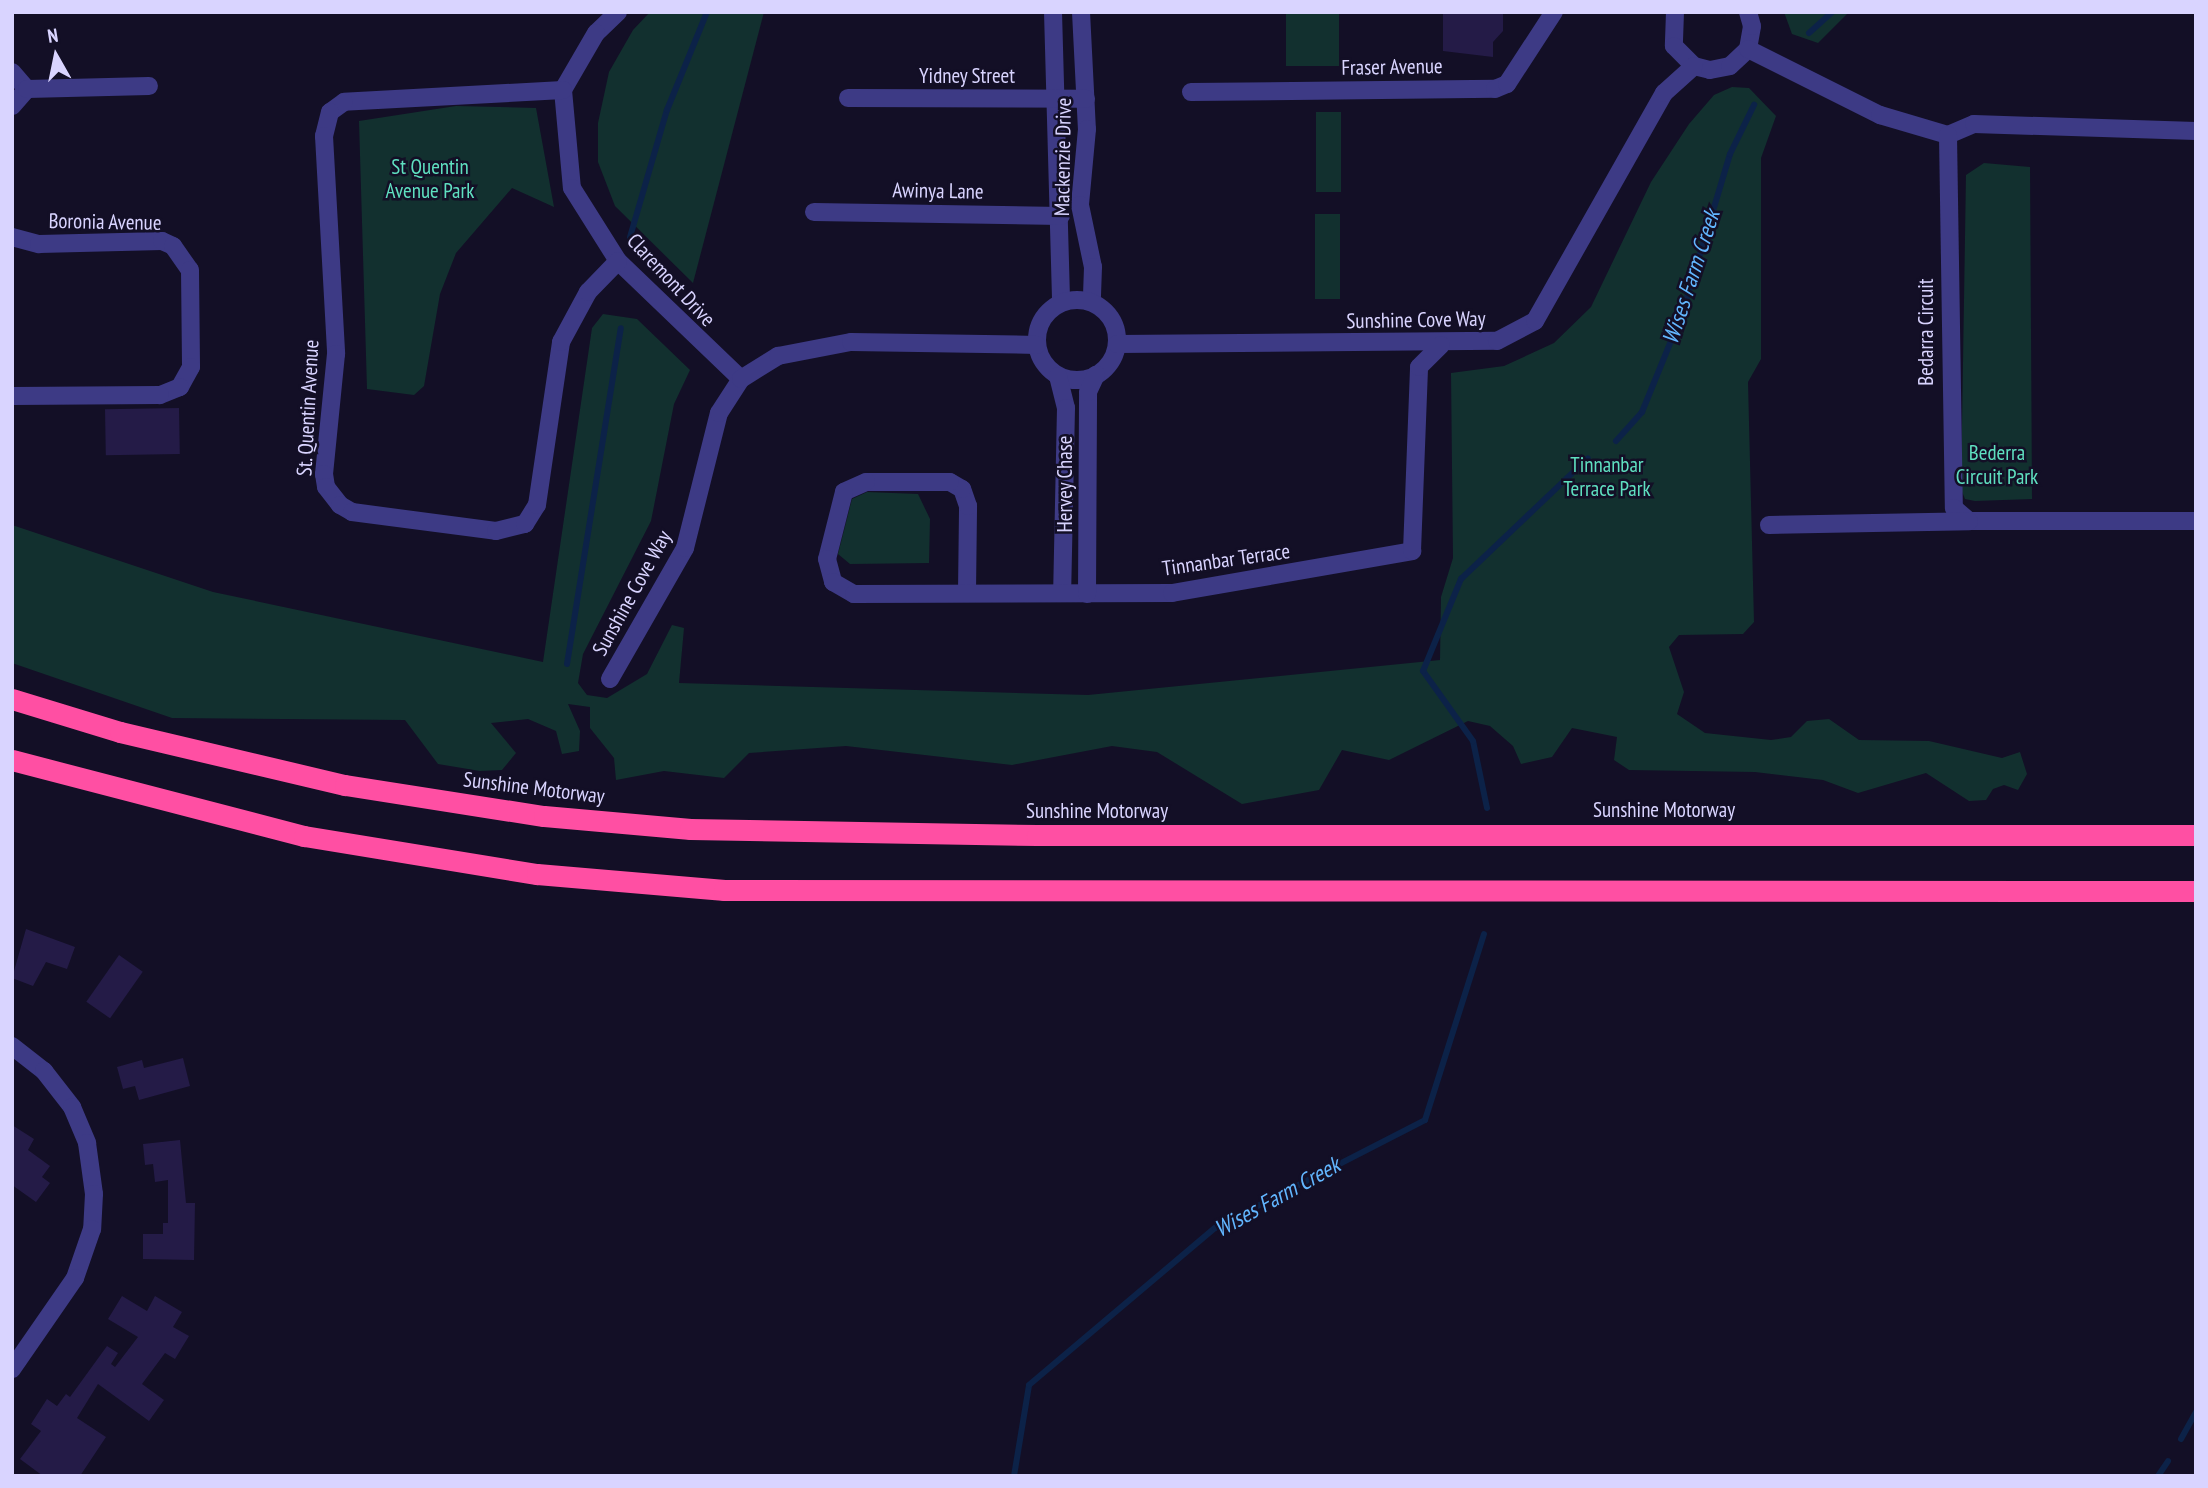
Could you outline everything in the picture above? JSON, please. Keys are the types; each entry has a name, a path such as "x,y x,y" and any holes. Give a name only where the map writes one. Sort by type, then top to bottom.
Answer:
{"highway":[{"name":"Sunshine Motorway","path":"12,699 120,732 319,780 544,816 609,822 885,835 2196,835"},
{"path":"12,760 304,836 537,874 603,881 814,892 2196,891"}],"street":[{"path":"563,90 596,33 618,12"},
{"name":"Mackenzie Drive","path":"1053,12 1061,216 1061,303"},
{"name":"Mackenzie Drive","path":"1082,12 1086,99 1080,205 1093,267 1092,302"},
{"name":"Fraser Avenue","path":"1191,92 1495,89 1507,84 1554,12"},
{"path":"1675,12 1674,46 1694,66 1710,70 1731,66 1748,49 1752,26 1748,12"},
{"path":"1748,49 1880,115 1948,135 1974,124 2196,131"},
{"name":"Sunshine Cove Way","path":"1117,345 1441,345 1497,341 1535,321 1664,93 1694,66"},
{"path":"12,72 27,89"},
{"path":"12,106 27,89 149,86"},
{"name":"Claremont Drive","path":"563,90 572,188 618,261 741,379"},
{"name":"St. Quentin Avenue","path":"563,90 344,102 330,112 324,136 336,354 324,474 326,487 340,505 359,513 496,531 525,524 537,505 561,342 588,292 618,261"},
{"name":"Yidney Street","path":"848,98 1086,99"},
{"name":"Bedarra Circuit","path":"1948,135 1951,499 1969,521"},
{"name":"Awinya Lane","path":"814,212 1061,216"},
{"name":"Boronia Avenue","path":"12,237 39,244 162,241 173,246 190,271 191,367 180,387 160,395 12,396"},
{"path":"1092,302 1115,326 1117,345 1113,358 1096,375 1078,380 1058,376 1042,360 1037,345 1043,317 1061,303 1092,302"},
{"name":"Sunshine Cove Way","path":"610,679 685,548 719,413 741,379 778,356 851,342 1037,345"},
{"name":"Tinnanbar Terrace","path":"967,592 968,506 962,489 950,482 866,482 844,492 827,559 833,582 854,594 1172,593 1412,551 1419,367 1441,345"},
{"name":"Hervey Chase","path":"1087,594 1088,392 1096,375"},
{"name":"Hervey Chase","path":"1058,376 1066,408 1062,592"},
{"path":"1769,525 1969,521 2196,521"},
{"path":"12,1045 44,1071 72,1107 87,1143 93,1194 92,1229 75,1278 12,1368"}],"green space":[{"path":"650,12 764,12 693,283 615,206 598,162 598,123 609,72 633,30"},
{"path":"1286,12 1339,12 1339,66 1286,66"},
{"path":"1784,12 1849,12 1818,43 1792,34"},
{"name":"Tinnanbar Terrace Park","path":"1732,87 1749,88 1776,116 1761,158 1761,359 1748,382 1754,622 1743,634 1679,635 1669,647 1684,692 1677,714 1705,733 1771,740 1791,737 1807,721 1829,719 1859,740 1929,741 2002,758 2020,752 2027,774 2018,790 2004,785 1993,789 1986,800 1969,801 1926,773 1858,793 1823,780 1755,772 1629,770 1614,760 1617,737 1572,728 1552,757 1521,764 1513,746 1490,726 1468,721 1389,760 1342,750 1319,790 1242,804 1157,752 1112,746 1012,765 846,746 749,753 724,778 664,771 616,780 614,758 590,728 590,707 568,704 580,731 579,751 562,754 556,731 528,719 491,723 516,753 502,770 480,771 438,764 405,720 172,718 12,663 12,525 213,592 543,662 592,328 603,314 637,319 690,370 674,404 651,521 583,654 578,683 587,695 607,698 647,674 672,625 684,628 679,683 1088,695 1440,660 1441,597 1453,558 1451,373 1504,366 1554,343 1591,307 1651,182 1689,124 1714,95"},
{"name":"St Quentin Avenue Park","path":"456,106 536,108 554,207 512,188 456,253 440,294 424,386 414,395 367,389 359,121"},
{"path":"1316,112 1341,112 1341,192 1316,192"},
{"name":"Bederra Circuit Park","path":"1984,163 2030,167 2032,499 1975,501 1965,499 1961,489 1966,175"},
{"path":"1315,214 1340,214 1340,299 1315,299"},
{"path":"867,492 918,494 930,519 929,563 850,564 838,554 852,499"}],"building":[{"path":"1443,12 1503,12 1503,31 1493,42 1493,57 1443,51"},
{"path":"179,408 180,454 106,455 105,409"},
{"path":"26,929 75,947 67,969 46,962 33,986 12,978"},
{"path":"119,955 143,972 110,1018 86,1002"},
{"path":"183,1058 190,1086 139,1100 135,1086 123,1089 117,1067 142,1060 144,1068"},
{"path":"12,1125 34,1139 28,1150 50,1166 42,1177 50,1183 36,1202 12,1185"},
{"path":"180,1140 186,1203 195,1203 194,1260 143,1259 143,1234 163,1234 163,1223 168,1223 168,1180 155,1182 153,1164 145,1165 143,1144"},
{"path":"122,1296 147,1311 155,1296 182,1312 173,1327 189,1336 175,1359 165,1353 142,1384 164,1400 149,1421 98,1384 77,1418 106,1437 80,1476 43,1476 20,1459 41,1431 31,1424 47,1399 57,1406 66,1394 70,1397 107,1346 118,1353 111,1364 115,1367 138,1337 108,1319"}],"waterway":[{"path":"630,237 667,110 707,12"},
{"name":"Wises Farm Creek","path":"1809,33 1832,12"},
{"name":"Wises Farm Creek","path":"1616,441 1642,412 1682,314 1730,154 1754,105"},
{"path":"567,664 621,328"},
{"name":"Wises Farm Creek","path":"1487,808 1473,741 1423,671 1461,579 1588,458"},
{"name":"Wises Farm Creek","path":"1014,1476 1029,1385 1215,1228 1425,1120 1484,934"},
{"path":"2181,1439 2196,1412"},
{"path":"2158,1476 2168,1461"}]}
